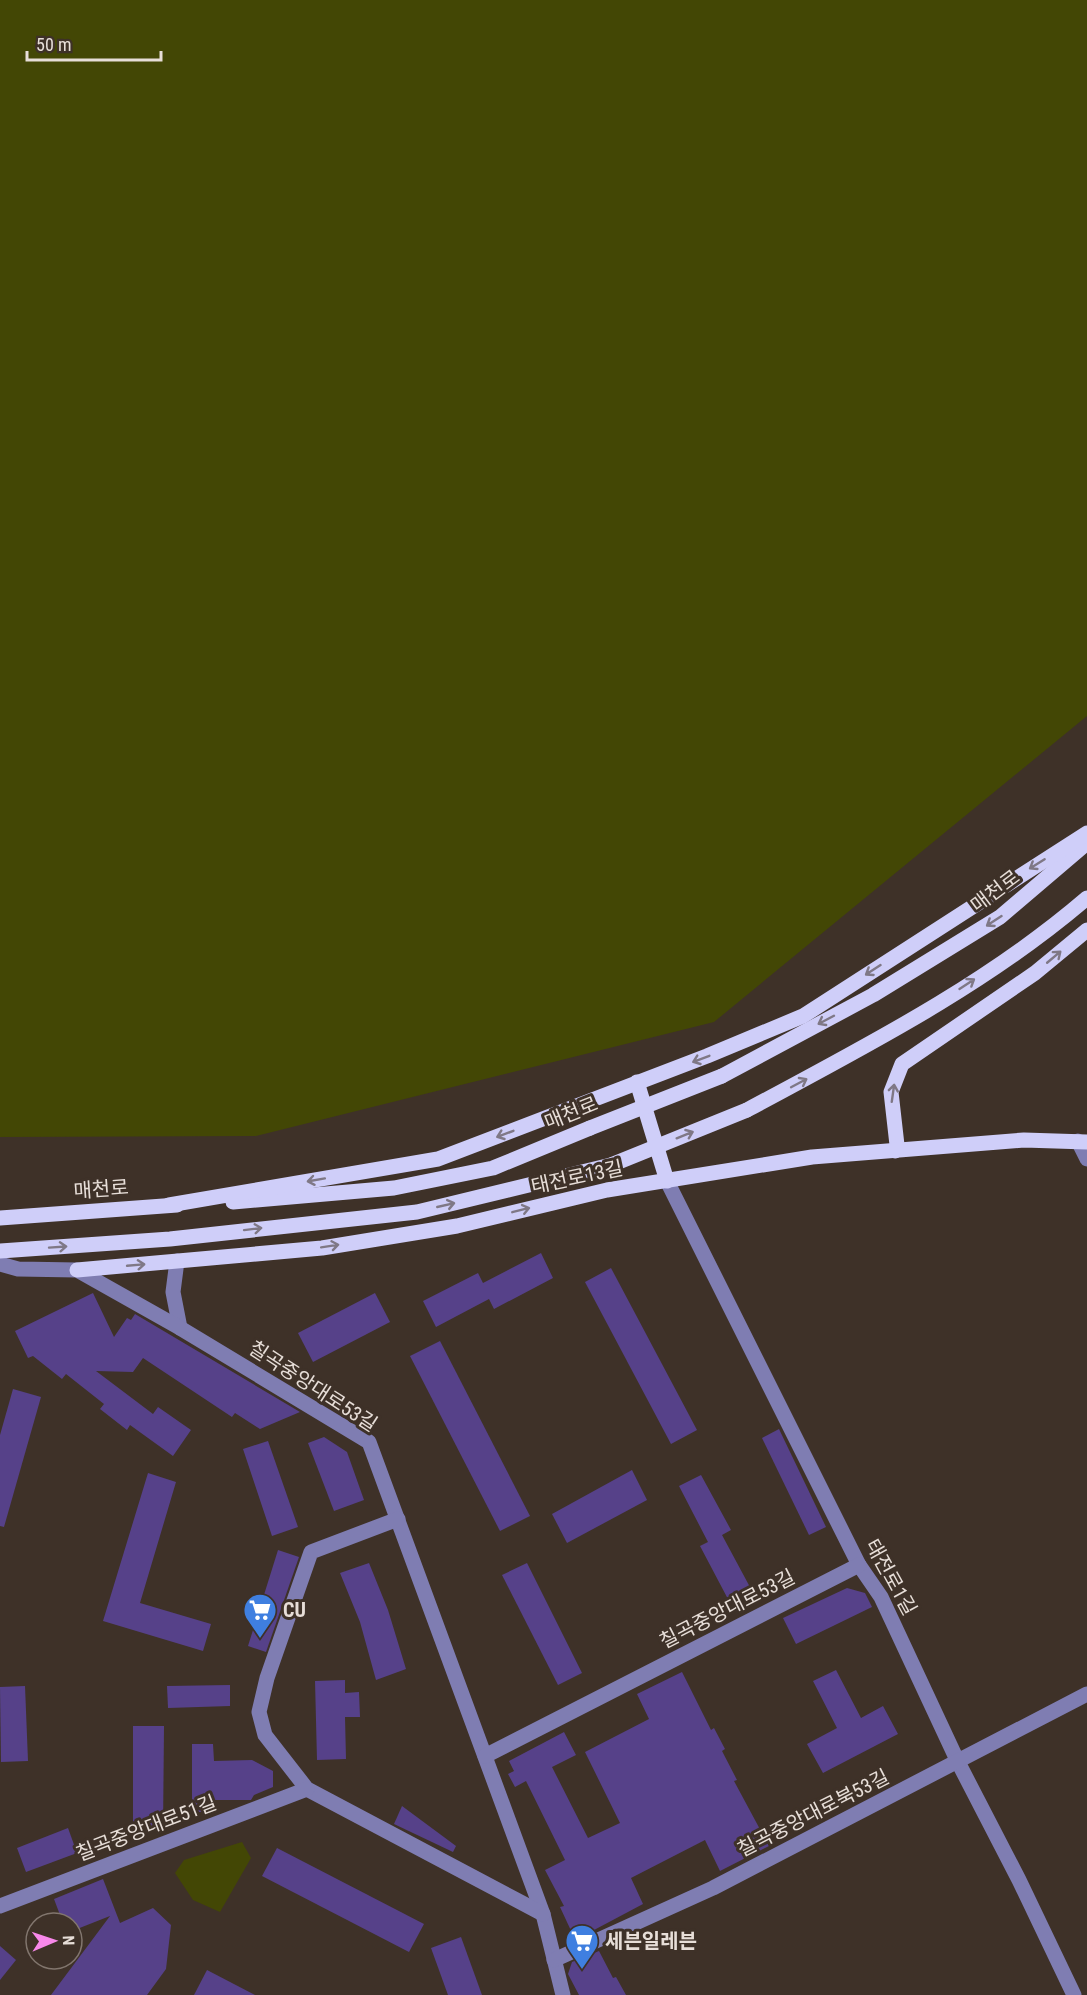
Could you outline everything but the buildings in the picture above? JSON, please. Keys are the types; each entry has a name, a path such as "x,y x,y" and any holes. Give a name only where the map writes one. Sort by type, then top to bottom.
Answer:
{"main road":[{"path":"169,1205 438,1159 707,1056 803,1016 1087,833"},
{"name":"매천로","path":"0,1218 169,1205 282,1200 394,1188 493,1168 722,1076 873,995 1000,917 1087,843"},
{"path":"0,1251 170,1239 417,1212 611,1165 747,1110 899,1029 1051,929 1087,898"},
{"path":"895,1151 897,1145 891,1092 902,1064 1035,973 1087,930"},
{"path":"637,1082 667,1181"},
{"name":"태전로13길","path":"77,1270 322,1248 446,1228 607,1190 812,1157 1024,1140 1082,1141"}],"street":[{"path":"1082,1141 1087,1159"},
{"name":"태전로1길","path":"667,1181 859,1565 881,1597 958,1762 1019,1880 1074,1995"},
{"path":"177,1261 173,1292 180,1328"},
{"name":"칠곡중앙대로53길","path":"0,1264 18,1269 77,1270 180,1328 369,1442 543,1914 563,1995"},
{"path":"398,1519 311,1552 267,1678 259,1712 265,1735 307,1789 543,1914"},
{"name":"칠곡중앙대로53길","path":"485,1756 859,1565"},
{"name":"칠곡중앙대로북53길","path":"554,1960 713,1888 1087,1694"},
{"name":"칠곡중앙대로51길","path":"0,1906 307,1789"}],"shaded area":[{"path":"0,0 1087,0 1087,716 714,1022 256,1136 0,1137"},
{"path":"242,1842 251,1858 220,1912 193,1900 175,1873 184,1860"}],"place":[{"name":"CU","path":"260,1639"},
{"name":"세븐일레븐","path":"582,1970"}]}
